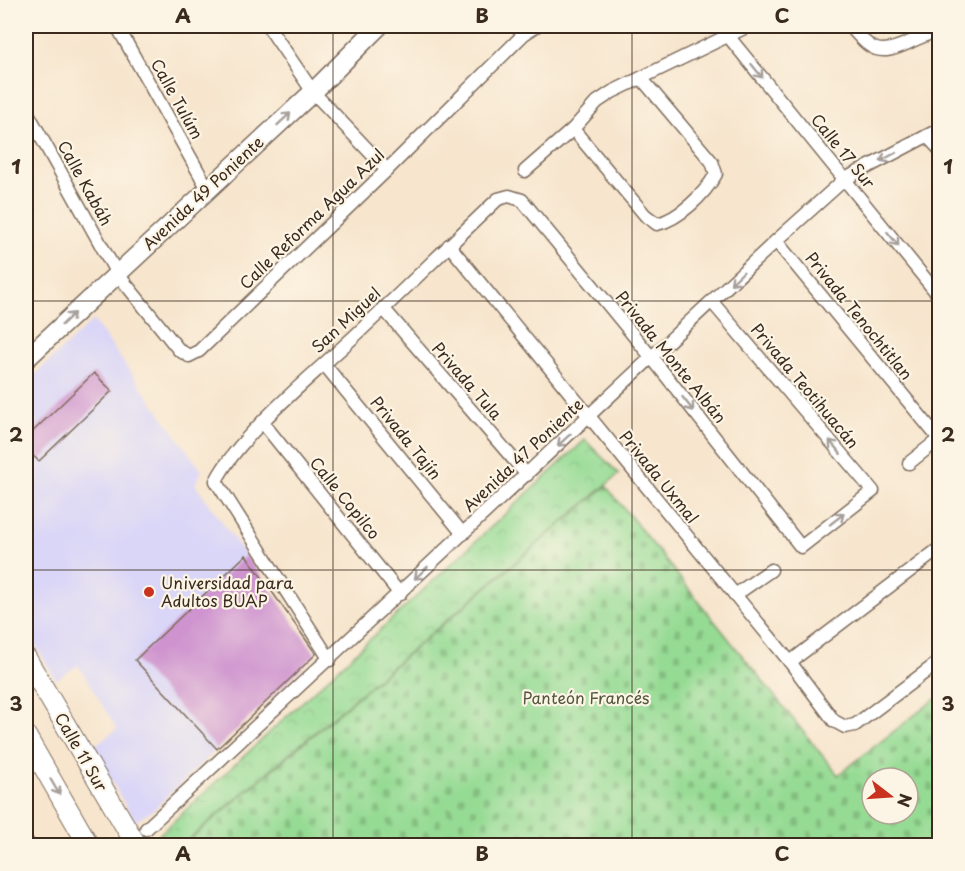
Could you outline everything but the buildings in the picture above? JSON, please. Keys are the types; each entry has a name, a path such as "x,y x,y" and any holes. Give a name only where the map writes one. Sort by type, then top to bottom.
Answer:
{"main road":[{"name":"Avenida 49 Poniente","path":"26,359 116,272 313,92 379,26"},
{"name":"Calle 11 Sur","path":"26,658 136,840"},
{"path":"26,736 89,846"}],"street":[{"name":"Calle Tulúm","path":"117,26 208,189"},
{"path":"268,26 313,92 387,170"},
{"name":"Calle Reforma Agua Azul","path":"116,272 179,350 189,356 199,351 524,34 536,26"},
{"path":"525,171 573,129 597,102 612,92 642,80 724,30 748,26"},
{"path":"850,26 866,45 876,51 890,51 939,27"},
{"name":"Calle 17 Sur","path":"724,30 939,297"},
{"path":"573,129 645,215 657,224 670,221 710,185 716,174 712,162 642,80"},
{"name":"Calle Kabáh","path":"26,110 116,272"},
{"name":"Avenida 47 Poniente","path":"136,840 845,179 939,129"},
{"path":"927,136 939,150"},
{"name":"San Miguel","path":"330,660 220,491 216,481 222,470 263,423 449,245 498,200 510,196"},
{"name":"Privada Monte Albán","path":"510,196 522,200 652,358 801,547"},
{"name":"Privada Tenochtitlan","path":"776,241 939,439"},
{"name":"Privada Uxmal","path":"449,245 790,662 834,721 845,727 855,725 939,661"},
{"name":"Privada Teotihuacán","path":"712,302 873,491 801,547"},
{"name":"Privada Tula","path":"383,308 527,475"},
{"name":"Privada Tajín","path":"324,364 463,534"},
{"name":"Calle Copilco","path":"263,423 400,594"},
{"path":"909,463 939,439"},
{"path":"790,662 939,548"},
{"path":"735,595 771,570"},
{"path":"26,841 30,846"}],"shaded area":[{"name":"Universidad para Adultos BUAP","path":"93,320 202,471 195,484 316,654 153,810 135,822 92,747 117,729 78,665 56,680 26,630 26,383"}],"green space":[{"path":"585,440 619,474 182,845 148,845"},
{"name":"Panteón Francés","path":"606,486 838,775 939,696 939,845 182,846"}],"place":[{"name":"Universidad para Adultos BUAP","path":"149,592"}]}
